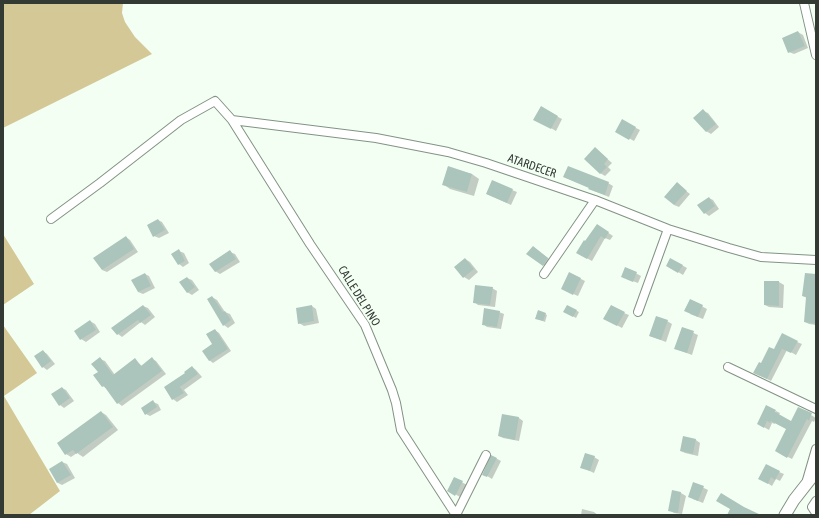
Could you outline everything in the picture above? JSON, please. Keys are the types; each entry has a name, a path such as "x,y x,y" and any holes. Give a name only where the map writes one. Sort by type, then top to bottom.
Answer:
{"main road":[{"path":"785,515 794,500 816,472"}],"street":[{"path":"804,3 816,55"},
{"path":"51,219 181,120 214,101 232,120"},
{"name":"ATARDECER","path":"232,120 376,138 448,152 486,163 595,200 668,228 729,248 761,257 816,260"},
{"name":"CALLE DEL PINO","path":"232,120 310,244 365,325 392,390 401,430 456,515"},
{"path":"544,274 595,200"},
{"path":"638,312 668,228"},
{"path":"728,367 816,409"},
{"path":"807,483 816,449"},
{"path":"456,515 486,455"},
{"path":"816,501 812,507 816,513"}],"shaded area":[{"path":"3,3 123,3 122,13 125,22 135,37 152,54 3,128"},
{"path":"3,234 34,284 3,305"},
{"path":"3,325 37,373 4,396 60,491 29,515 3,515"}],"building":[{"path":"798,31 805,46 788,53 782,38"},
{"path":"541,106 558,116 551,129 533,120"},
{"path":"703,109 716,124 706,132 693,118"},
{"path":"622,119 636,127 629,140 615,132"},
{"path":"595,147 608,159 604,164 607,167 600,174 584,159"},
{"path":"448,166 472,174 467,192 442,185"},
{"path":"568,166 609,182 605,195 563,177"},
{"path":"492,180 513,189 507,203 486,194"},
{"path":"677,182 687,191 674,205 664,197"},
{"path":"709,197 715,206 704,214 697,205"},
{"path":"158,219 165,230 153,237 147,225"},
{"path":"597,224 609,232 605,239 601,236 587,259 576,253"},
{"path":"126,236 134,249 102,270 93,258"},
{"path":"533,246 548,258 543,266 526,254"},
{"path":"179,249 185,261 178,265 171,254"},
{"path":"230,250 236,259 215,272 209,264"},
{"path":"465,258 474,269 463,278 454,267"},
{"path":"670,258 683,265 678,273 666,266"},
{"path":"625,267 637,272 633,282 621,277"},
{"path":"569,272 581,278 573,295 561,289"},
{"path":"145,273 151,286 138,292 131,280"},
{"path":"805,273 816,274 816,324 804,322 806,297 802,296"},
{"path":"187,277 195,287 187,293 179,282"},
{"path":"764,281 779,281 779,306 764,305"},
{"path":"475,285 493,287 490,305 473,303"},
{"path":"212,296 223,312 225,311 231,320 223,326 207,299"},
{"path":"690,299 703,305 698,317 684,311"},
{"path":"143,305 151,315 140,323 138,320 117,335 111,328"},
{"path":"312,305 314,321 298,324 296,308"},
{"path":"567,305 577,310 573,317 563,312"},
{"path":"611,305 625,312 617,326 603,319"},
{"path":"484,308 500,311 497,327 482,325"},
{"path":"538,310 546,313 543,321 535,319"},
{"path":"656,316 668,320 661,340 649,336"},
{"path":"90,320 96,330 80,340 74,331"},
{"path":"682,327 694,331 687,353 674,349"},
{"path":"215,329 228,349 209,361 202,351 212,344 206,334"},
{"path":"782,333 798,341 791,353 782,349 767,379 753,373 759,362 761,363 769,347 774,349"},
{"path":"43,350 51,361 42,368 34,356"},
{"path":"100,357 113,375 135,358 141,366 152,357 162,371 117,404 104,386 102,387 93,375 98,372 91,364"},
{"path":"192,366 198,374 180,387 184,393 172,400 164,387 185,373 184,372"},
{"path":"62,387 70,398 59,406 51,394"},
{"path":"153,400 157,407 145,415 141,408"},
{"path":"766,405 791,421 798,407 812,413 809,421 807,419 787,458 775,451 786,429 771,421 770,423 767,421 764,428 757,424"},
{"path":"101,411 113,427 76,454 73,450 65,455 57,443"},
{"path":"502,414 519,417 515,440 498,436"},
{"path":"683,436 696,439 693,454 680,451"},
{"path":"585,453 595,456 590,471 580,468"},
{"path":"491,455 497,458 487,477 482,475"},
{"path":"62,461 71,475 57,483 49,469"},
{"path":"766,464 780,471 775,480 771,477 768,484 758,479"},
{"path":"454,477 463,481 455,496 447,491"},
{"path":"693,482 704,486 698,501 688,497"},
{"path":"672,490 681,492 678,513 668,511"},
{"path":"721,493 761,515 727,515 730,509 716,501"}]}
